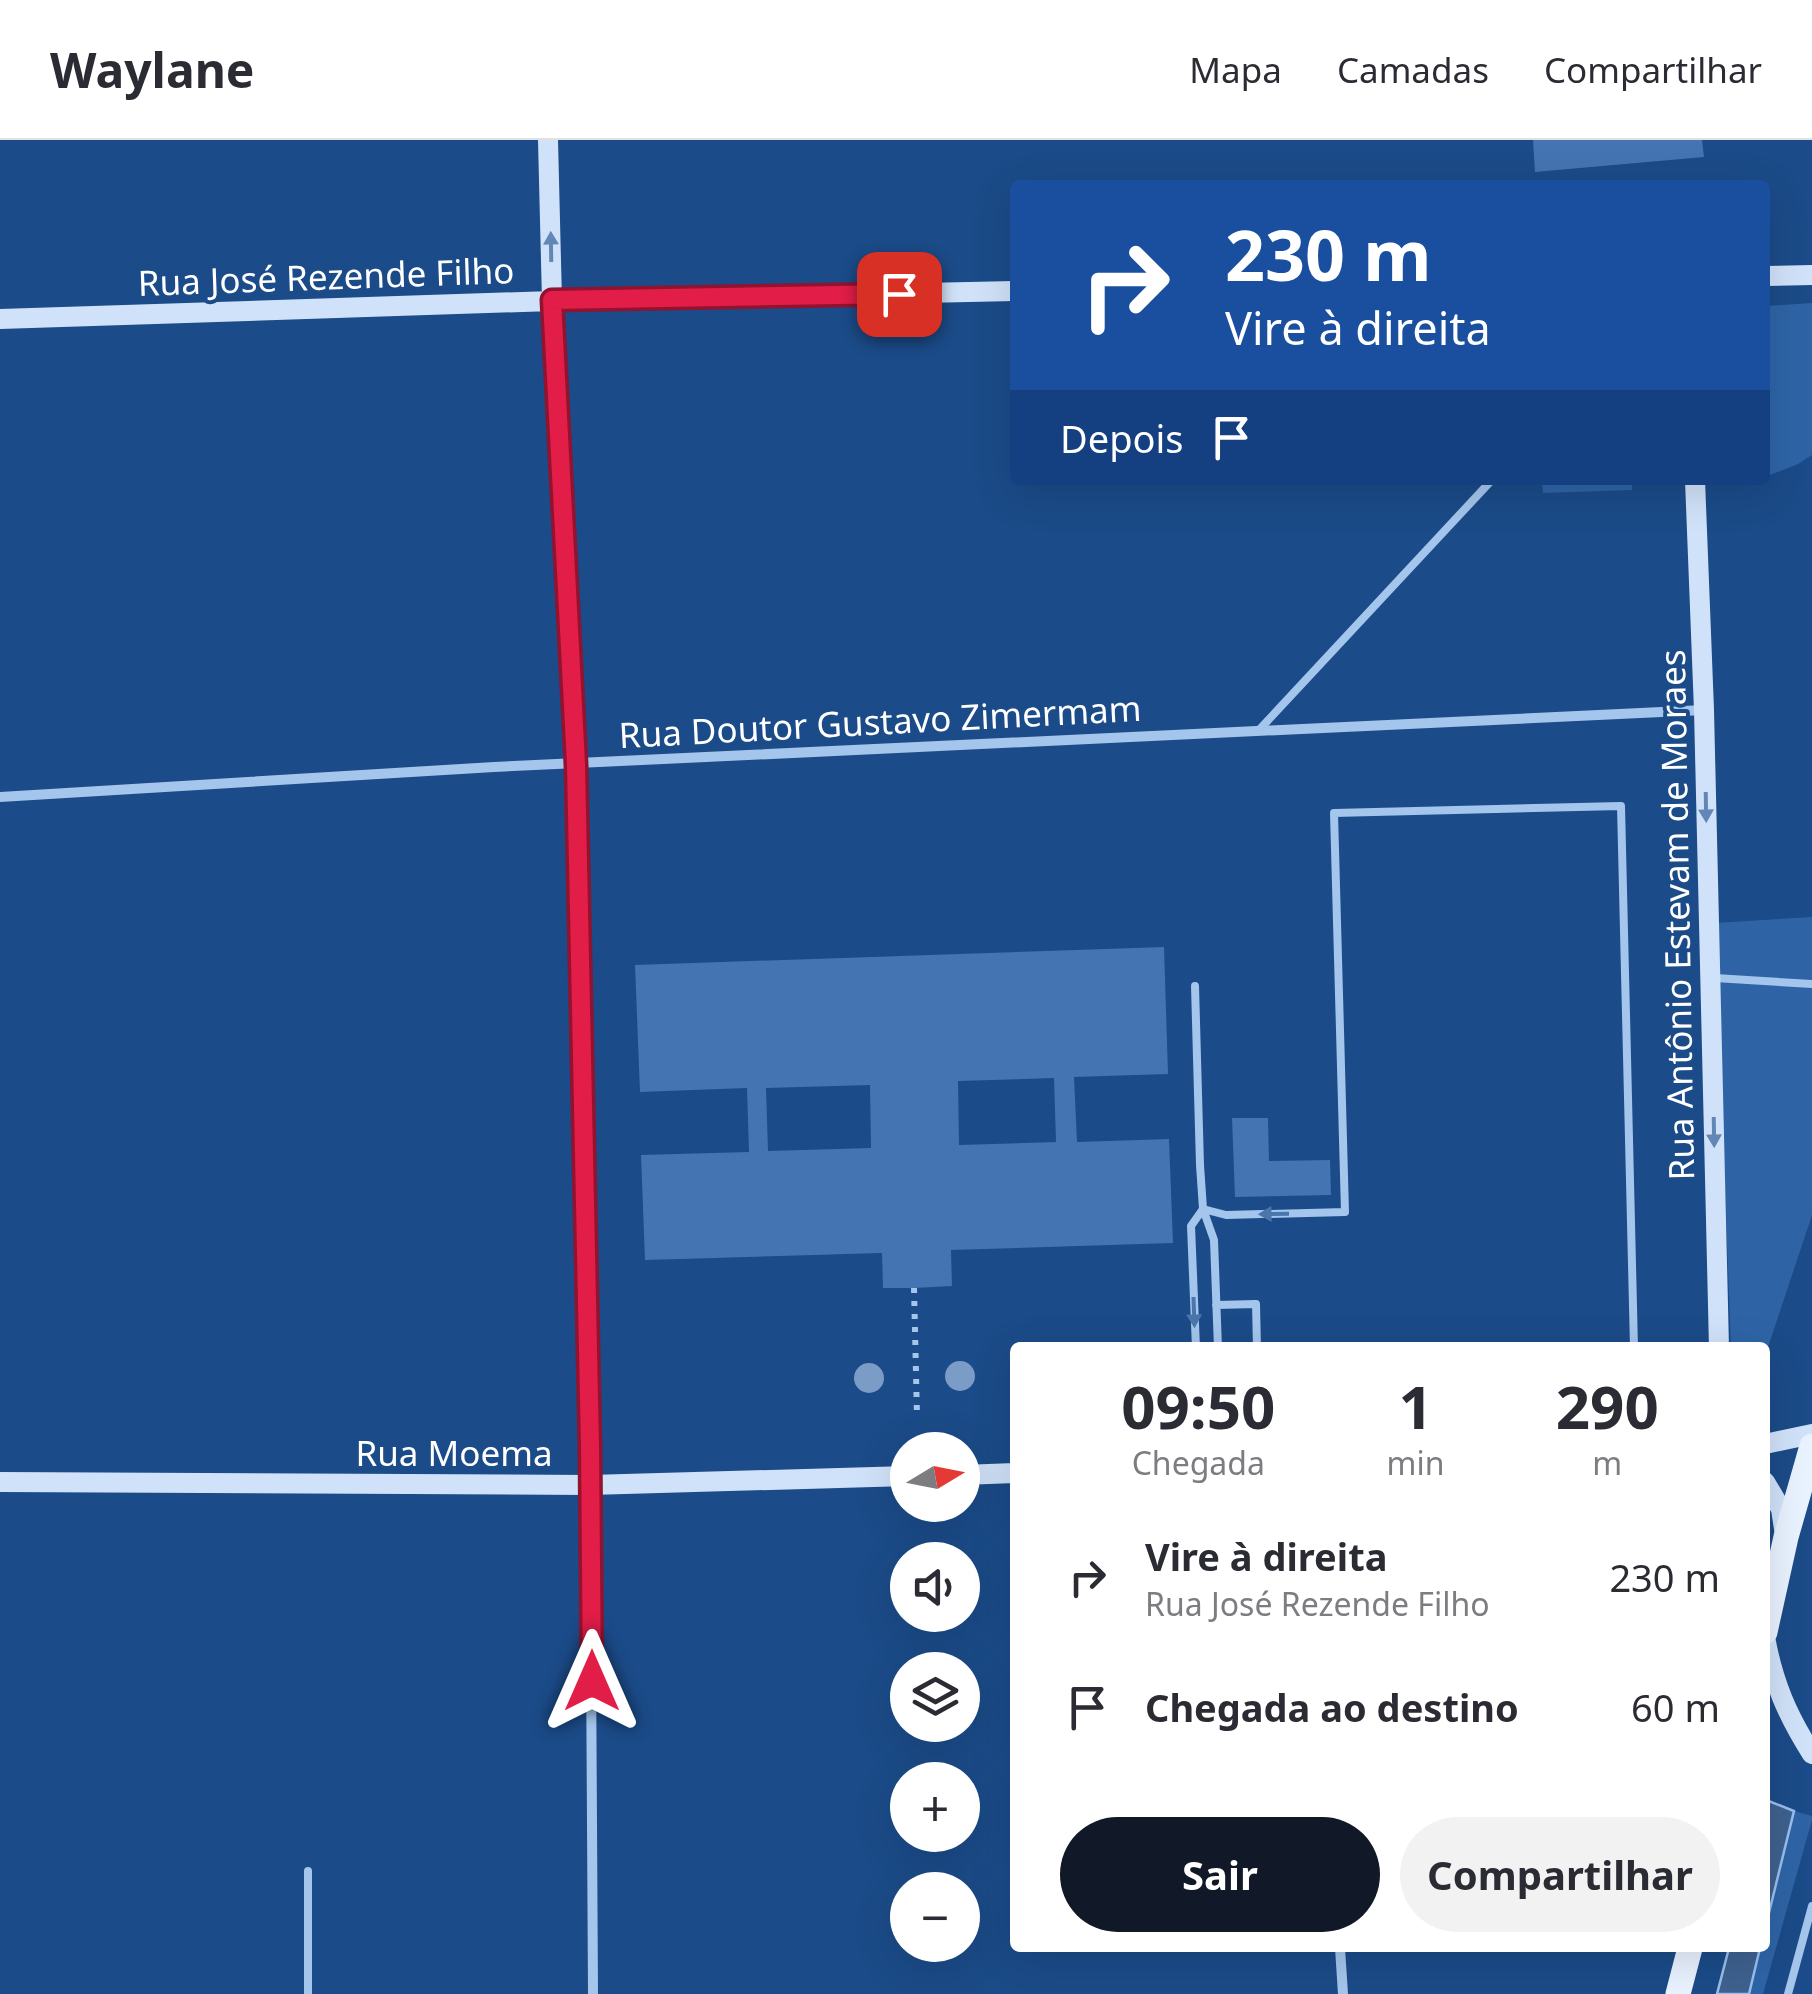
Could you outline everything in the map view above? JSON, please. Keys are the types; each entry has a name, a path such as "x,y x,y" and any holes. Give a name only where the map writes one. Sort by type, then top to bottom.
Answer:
{"main road":[{"path":"1770,1611 1812,1446"},
{"path":"1678,1994 1689,1952"}],"street":[{"path":"548,140 552,300 576,764 590,1485 593,1994"},
{"path":"1770,276 1812,276"},
{"name":"Rua José Rezende Filho","path":"0,319 552,300 1010,292"},
{"name":"Rua Antônio Estevam de Moraes","path":"1696,485 1719,1342"},
{"name":"Rua Doutor Gustavo Zimermam","path":"0,796 1704,710"},
{"path":"1770,1443 1812,1434"},
{"path":"980,1474 1010,1473"},
{"name":"Rua Moema","path":"0,1482 590,1485 890,1477"},
{"path":"1770,1490 1781,1509 1786,1537"},
{"path":"1770,1665 1784,1707 1812,1754"},
{"path":"1340,1952 1343,1994"}],"lane":[{"path":"1259,730 1487,485"},
{"path":"1203,1210 1226,1215 1345,1212 1334,813 1621,806 1634,1342"},
{"path":"1710,978 1812,984"},
{"path":"1196,986 1199,1145 1203,1210 1214,1240 1218,1342"},
{"path":"1196,1342 1192,1226 1203,1210"},
{"path":"1216,1305 1256,1304 1257,1342"},
{"path":"308,1871 308,1994"},
{"path":"1788,1994 1812,1906"}],"path":[{"path":"914,1288 917,1416"}],"shaded area":[{"path":"1812,303 1812,455 1770,475 1770,306"},
{"path":"1542,485 1632,485 1632,490 1543,493"},
{"path":"1812,917 1812,1215 1770,1342 1731,1342 1715,923"},
{"path":"1770,1802 1794,1811 1770,1909"},
{"path":"1794,1811 1812,1816 1763,1994 1749,1994 1759,1952 1770,1952 1770,1909"},
{"path":"1728,1952 1759,1952 1749,1994 1717,1994"}],"building":[{"path":"1533,140 1702,140 1704,157 1535,172"},
{"path":"1164,947 1168,1074 1074,1077 1077,1142 1169,1139 1173,1243 951,1250 952,1286 914,1288 883,1288 882,1253 645,1260 641,1155 749,1152 747,1088 640,1092 635,965","holes":["1054,1078 1056,1142 959,1145 958,1081","870,1085 871,1148 768,1151 766,1088"]},
{"path":"1232,1118 1268,1118 1269,1161 1330,1160 1331,1195 1235,1197"}],"route":[{"path":"592,1681 576,764 552,300 899,294"}]}
